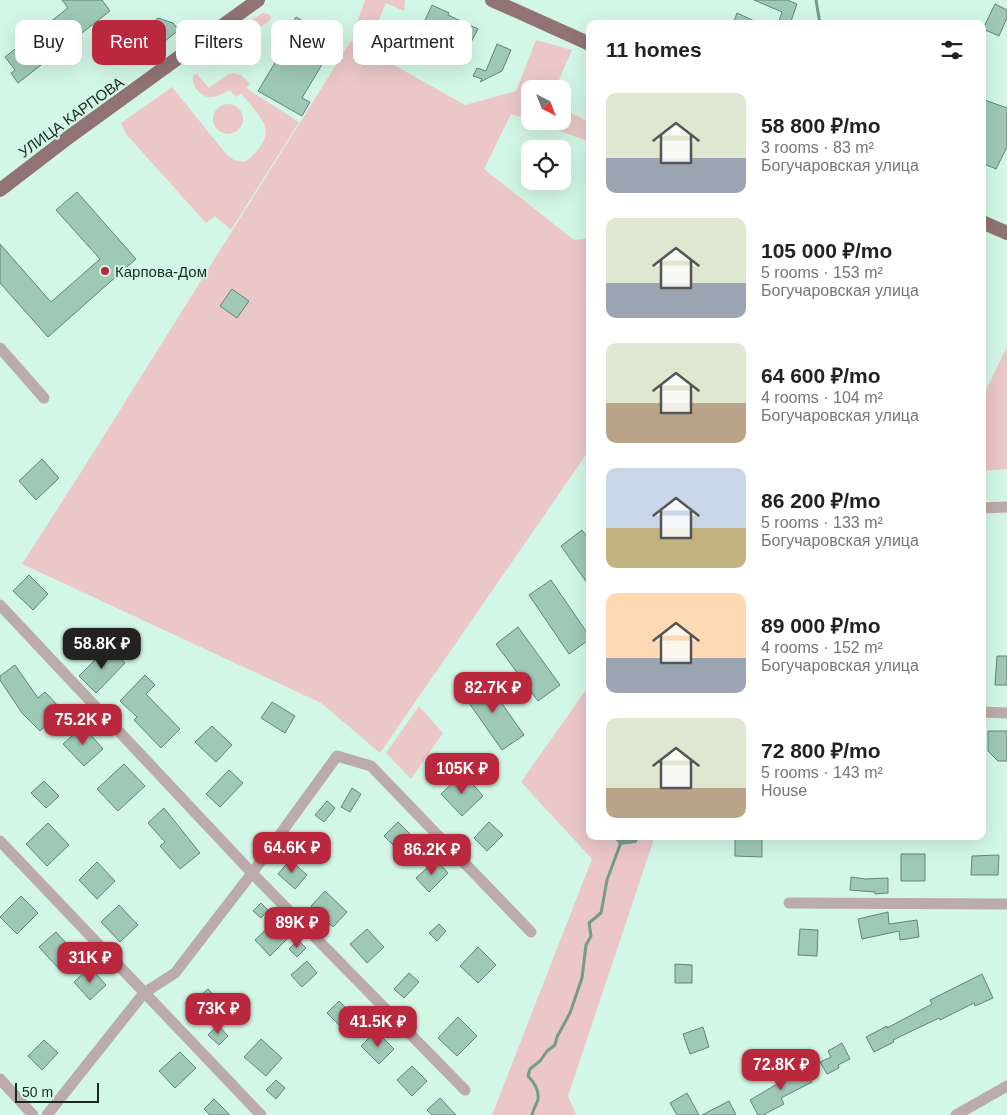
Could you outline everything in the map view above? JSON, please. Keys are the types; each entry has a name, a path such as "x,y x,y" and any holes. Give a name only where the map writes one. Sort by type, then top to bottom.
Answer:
{"main road":[{"name":"УЛИЦА КАРПОВА","path":"0,190 258,0"},
{"path":"492,0 586,42"},
{"path":"986,224 1007,233"}],"street":[{"path":"0,348 44,398"},
{"path":"986,508 1007,507"},
{"path":"0,605 252,873 465,1090"},
{"path":"986,712 1007,713"},
{"path":"47,1115 144,993 175,973 252,873 337,756 371,766 531,932"},
{"path":"0,841 261,1115"},
{"path":"789,903 1007,904"},
{"path":"0,1079 33,1115"},
{"path":"956,1115 1007,1086"}],"shaded area":[{"path":"365,0 405,0 404,11 386,3 378,20 358,20"},
{"path":"262,13 270,15 271,18 261,27 261,20 252,20"},
{"path":"536,40 572,50 559,80 521,80 521,117 511,114 484,169 574,240 586,238 586,455 380,753 321,703 22,564 336,65 343,65 343,54 351,41 353,42 353,65 394,65 465,105 516,91"},
{"path":"233,73 241,75 250,84 246,88 299,122 231,230 215,216 206,223 126,134 121,123 172,87 227,155 234,160 244,162 258,150 266,134 261,118 241,93 236,97 229,90 213,97 205,96 197,90 193,81 193,75 197,74 209,88"},
{"path":"228,104 239,108 243,119 239,130 228,134 217,130 213,119 217,108"},
{"path":"571,113 586,120 586,141 557,130 571,130"},
{"path":"1007,346 1007,469 986,471 986,391"},
{"path":"586,690 586,840 616,840 620,845 636,843 638,840 654,840 568,1096 576,1115 492,1115 592,859 521,782"},
{"path":"419,706 443,733 411,779 386,753"},
{"path":"616,840 638,840 636,843 620,845"}],"building":[{"path":"62,0 102,0 110,11 98,20 92,20 92,25 82,33 82,20 53,20 68,8"},
{"path":"754,0 787,0 797,4 791,20 779,20 782,12"},
{"path":"995,4 1007,10 1007,18 999,36 986,30 986,23"},
{"path":"432,5 459,20 425,20"},
{"path":"737,13 752,20 734,20"},
{"path":"166,21 173,23 176,26 176,32 166,40"},
{"path":"472,26 478,29 472,40"},
{"path":"497,44 511,50 502,71 480,82 482,79 473,76 477,68 486,71"},
{"path":"15,49 15,65 41,65 18,83 11,73 15,70 5,57"},
{"path":"274,65 322,65 302,98 310,102 302,116 258,91"},
{"path":"986,100 1007,108 1007,147 996,169 986,165"},
{"name":"Карпова-Дом","path":"77,192 136,259 48,337 0,283 0,244 51,302 100,259 56,210"},
{"path":"232,289 249,301 237,318 220,306"},
{"path":"42,459 59,478 36,500 19,481"},
{"path":"582,530 586,536 586,581 561,546"},
{"path":"29,575 48,594 33,610 13,591"},
{"path":"551,580 586,631 586,642 569,654 529,595"},
{"path":"518,627 560,685 538,701 496,644"},
{"path":"108,647 125,663 96,693 79,676"},
{"path":"997,656 1007,656 1007,685 995,685"},
{"path":"15,665 38,698 45,692 62,710 40,731 22,713 0,680 0,676"},
{"path":"145,675 155,685 146,694 180,729 161,748 134,720 137,717 120,701"},
{"path":"484,678 524,735 502,750 462,693"},
{"path":"272,702 295,716 285,733 261,718"},
{"path":"83,726 103,749 84,766 63,744"},
{"path":"212,726 232,745 216,762 195,742"},
{"path":"988,731 1007,731 1007,761 998,761 988,751"},
{"path":"124,764 145,786 118,811 97,789"},
{"path":"229,770 243,783 220,807 206,794"},
{"path":"463,773 483,796 462,816 441,794"},
{"path":"44,781 59,796 46,808 31,793"},
{"path":"352,788 361,794 350,812 341,807"},
{"path":"327,801 335,808 324,822 315,815"},
{"path":"164,808 200,853 180,869 160,846 165,842 148,823"},
{"path":"398,822 413,837 399,851 384,836"},
{"path":"489,822 503,835 487,851 474,838"},
{"path":"48,823 69,845 47,866 26,844"},
{"path":"735,840 762,840 762,857 735,856"},
{"path":"901,854 925,854 925,881 901,881"},
{"path":"999,855 998,875 971,875 972,856"},
{"path":"290,860 307,875 295,889 278,874"},
{"path":"436,860 448,873 429,892 416,878"},
{"path":"97,862 115,881 97,899 79,880"},
{"path":"851,877 865,879 888,878 888,893 875,894 875,892 850,890"},
{"path":"325,891 347,912 333,927 311,906"},
{"path":"21,896 38,913 17,934 0,917"},
{"path":"261,903 268,910 261,918 253,911"},
{"path":"119,905 138,925 120,942 101,922"},
{"path":"888,912 889,924 917,920 919,937 900,940 899,931 862,939 858,919"},
{"path":"272,924 287,939 270,956 255,940"},
{"path":"439,924 446,931 437,941 429,933"},
{"path":"367,929 384,947 367,963 350,944"},
{"path":"800,929 818,930 817,956 798,955"},
{"path":"56,932 77,955 60,970 39,947"},
{"path":"298,940 306,948 297,957 289,949"},
{"path":"478,947 496,965 478,983 460,966"},
{"path":"307,961 317,973 302,987 291,975"},
{"path":"675,964 692,965 692,983 675,983"},
{"path":"90,967 106,985 90,1000 74,982"},
{"path":"409,973 419,982 404,998 394,989"},
{"path":"982,974 993,998 975,1006 974,1003 940,1020 939,1018 893,1040 894,1042 874,1052 866,1037 932,1004 930,1000"},
{"path":"208,989 224,1006 205,1023 189,1006"},
{"path":"339,1001 355,1017 343,1029 327,1013"},
{"path":"458,1017 477,1036 457,1056 438,1038"},
{"path":"218,1025 228,1036 219,1045 208,1035"},
{"path":"703,1027 709,1047 690,1054 683,1034"},
{"path":"376,1031 394,1049 379,1064 361,1046"},
{"path":"261,1039 282,1058 266,1076 244,1057"},
{"path":"44,1040 58,1053 42,1070 28,1056"},
{"path":"842,1043 850,1059 838,1065 839,1068 827,1074 820,1062 831,1057 828,1051"},
{"path":"180,1052 196,1068 175,1088 159,1071"},
{"path":"804,1065 812,1082 781,1098 784,1104 763,1115 758,1115 750,1100 784,1080 782,1075"},
{"path":"412,1066 427,1081 412,1096 397,1080"},
{"path":"276,1080 285,1088 276,1099 266,1090"},
{"path":"687,1093 699,1115 677,1115 670,1103"},
{"path":"440,1098 456,1115 432,1115 427,1110"},
{"path":"214,1099 230,1115 210,1115 204,1109"},
{"path":"729,1101 736,1115 702,1115"}],"waterway":[{"path":"816,0 819,20"},
{"path":"532,1115 538,1100 538,1092 528,1076 530,1069 555,1045 557,1037 570,1013 582,978 586,945 591,936 589,923 601,913 607,880 620,845 619,840"}],"place":[{"name":"Карпова-Дом","path":"105,271"}]}
